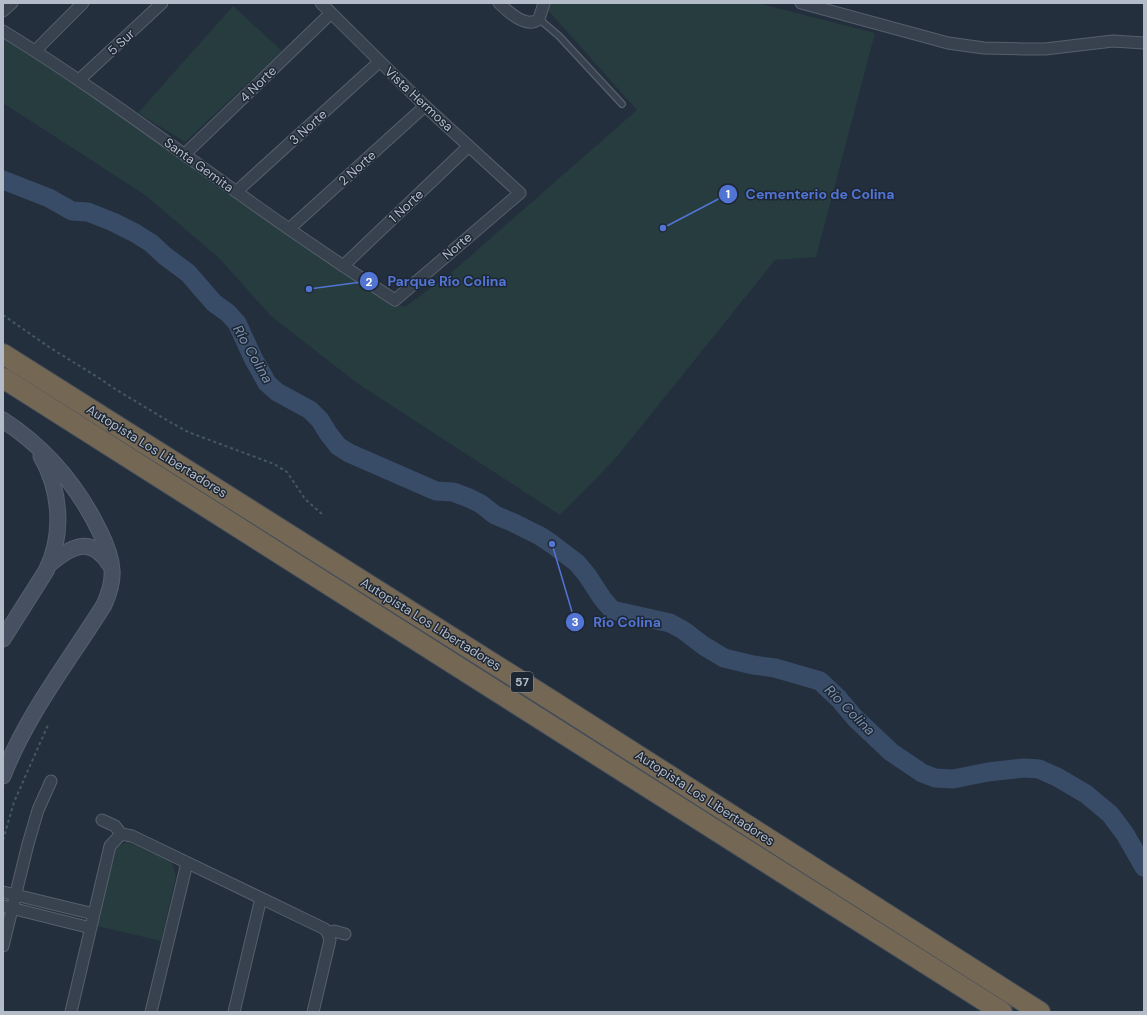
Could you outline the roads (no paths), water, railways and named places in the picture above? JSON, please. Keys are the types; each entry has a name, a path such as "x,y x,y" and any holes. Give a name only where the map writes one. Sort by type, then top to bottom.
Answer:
{"highway":[{"name":"Autopista Los Libertadores","path":"3,354 554,702 1040,1012"},
{"name":"Autopista Los Libertadores","path":"3,378 1002,1012"}],"street":[{"path":"3,11 12,3"},
{"path":"35,51 83,3"},
{"name":"5 Sur","path":"79,80 162,3"},
{"path":"499,3 520,20 532,22 540,19 544,3"},
{"path":"801,3 948,43 984,48 1024,50 1113,41 1144,43"},
{"name":"Vista Hermosa","path":"329,7 379,62 520,193"},
{"name":"4 Norte","path":"185,154 329,7"},
{"name":"Santa Gemita","path":"3,31 79,80 185,154 236,192 394,300"},
{"name":"3 Norte","path":"236,192 379,62"},
{"name":"2 Norte","path":"289,229 425,106"},
{"name":"1 Norte","path":"343,266 469,146"},
{"name":"Norte","path":"394,300 520,193"},
{"path":"3,420 31,440 50,459 76,491 97,526 107,547 113,572 109,593 104,605 41,701 3,776"},
{"path":"3,639 51,563 56,546 58,521 56,498 48,469 31,440"},
{"path":"51,563 70,549 87,546 98,550 110,564 113,572"},
{"path":"3,946 7,907 15,895 38,810 51,781"},
{"path":"102,820 115,826 121,834 132,836 325,929 330,940 313,1012"},
{"path":"71,1012 110,846 121,834"},
{"path":"151,1012 187,863"},
{"path":"3,892 94,914"},
{"path":"234,1012 261,898"},
{"path":"7,907 91,928"},
{"path":"328,934 334,931 345,934"}],"lane":[{"path":"540,19 559,36 622,104"}],"waterway":[{"name":"Río Colina","path":"3,180 49,198 72,211 88,212 113,222 151,243 165,256 188,273 214,303 228,313 237,323 253,358 267,383 277,392 310,410 320,420 338,446 349,453 436,491 453,492 469,498 481,504 495,515 540,536 577,563 612,610 670,623 724,658 753,665 775,668 820,681 839,699 855,718 891,752 922,773 935,778 953,779 988,772 1024,768 1039,769 1057,777 1086,794 1110,814 1125,834 1144,867"}],"place":[{"name":"Cementerio de Colina","path":"663,228"},
{"name":"Parque Río Colina","path":"309,289"},
{"name":"Río Colina","path":"552,544"}]}
